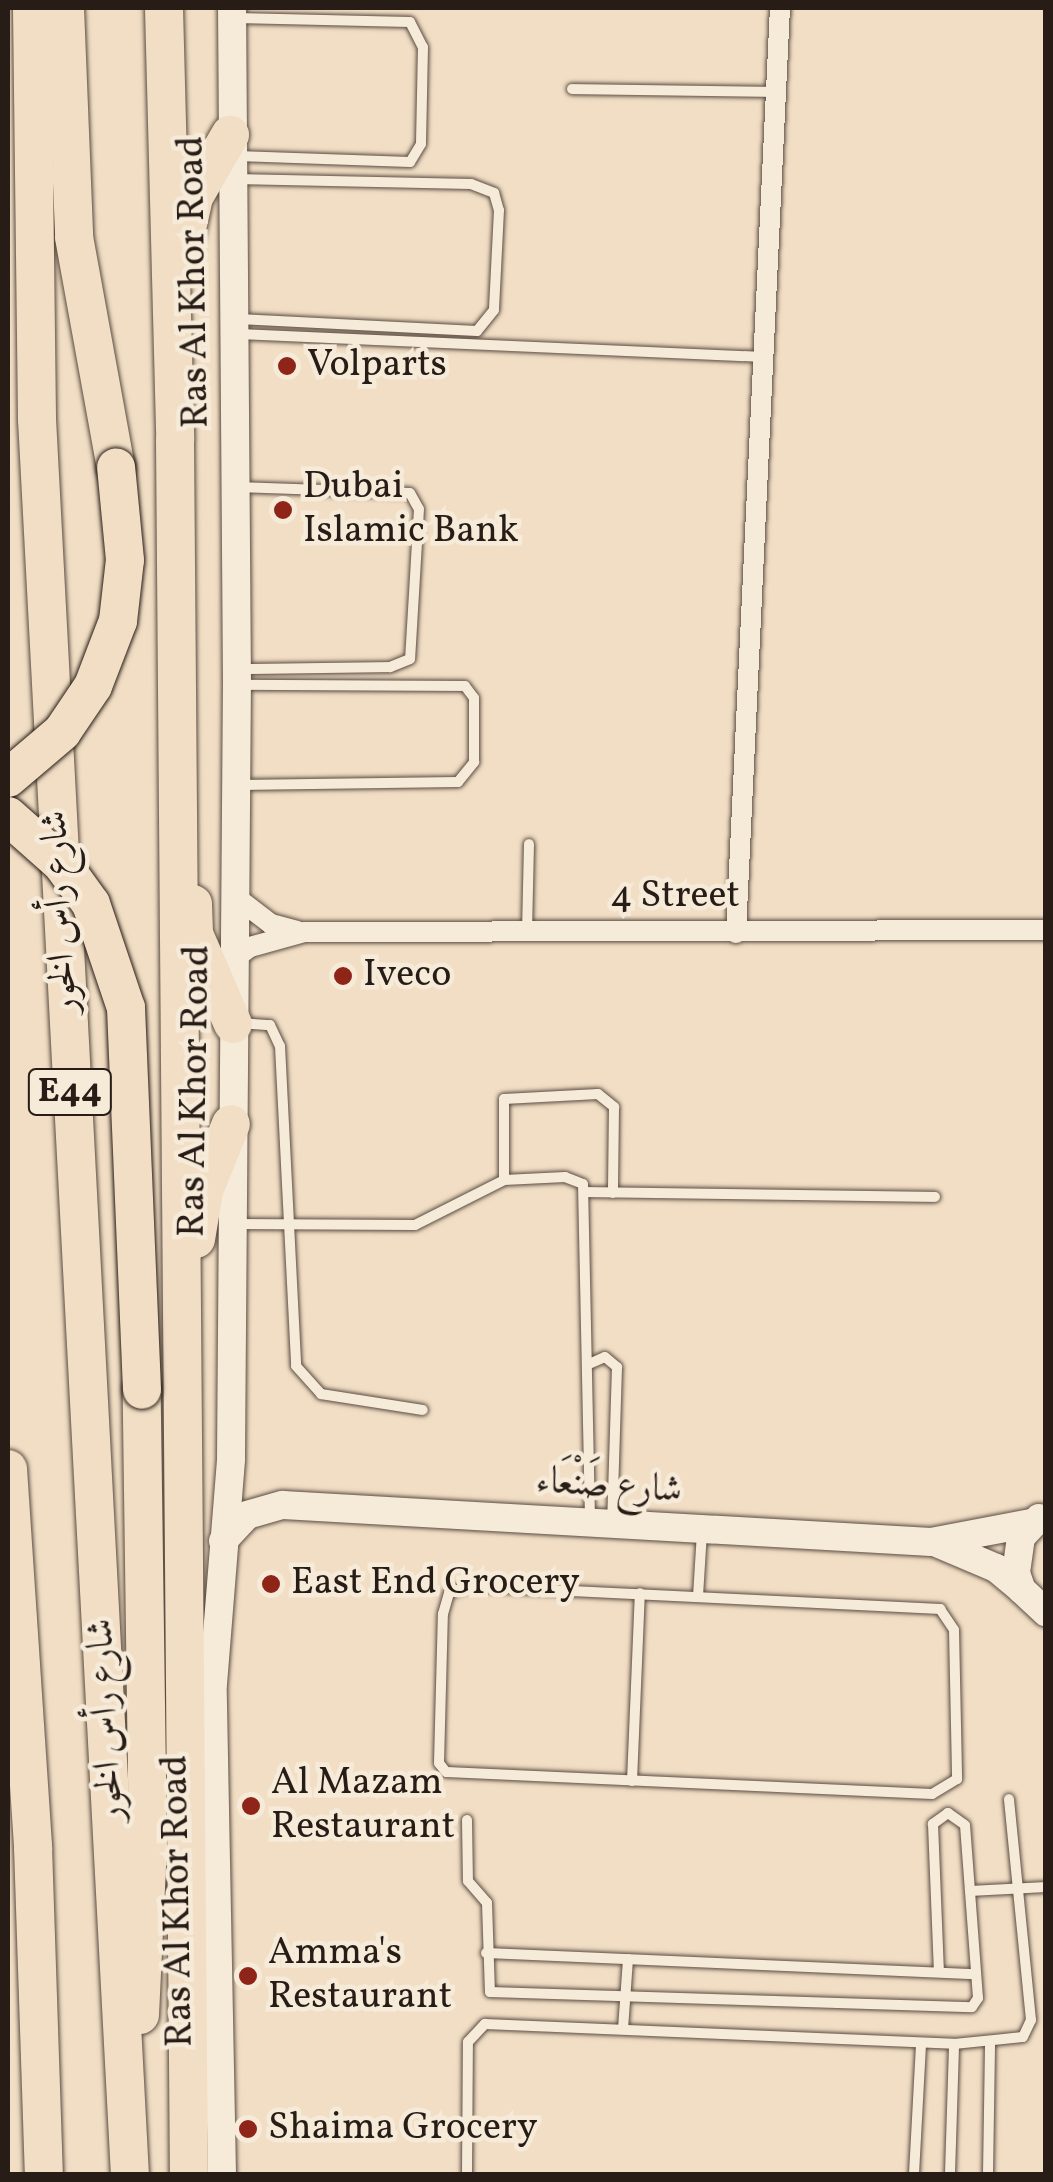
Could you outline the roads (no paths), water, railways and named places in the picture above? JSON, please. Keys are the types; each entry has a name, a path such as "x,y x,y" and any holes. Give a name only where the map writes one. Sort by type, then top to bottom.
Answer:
{"highway":[{"name":"شارع رأس الخور","path":"32,8 38,439 130,2117 130,2174"},
{"path":"8,778 62,732 93,686 118,621 125,560 116,467 74,238 65,8"},
{"path":"164,8 175,440 175,824 189,2174"},
{"path":"175,440 184,228 194,196 231,157"},
{"path":"8,816 62,864 91,904 126,1008 142,1390 148,1848 130,2117"},
{"path":"175,824 191,870 194,934 232,1024"},
{"path":"184,1561 197,1223 231,1124"},
{"path":"8,1469 33,1847 44,2174"}],"street":[{"path":"736,932 780,8"},
{"name":"Ras Al Khor Road","path":"222,2174 213,1684 230,1459 237,785 232,13"},
{"name":"4 Street","path":"236,898 270,924 304,932 1046,930"},
{"name":"4 Street","path":"234,958 250,946 304,932"},
{"path":"230,1459 246,1483 283,1506"},
{"name":"شارع صَنْعَاء","path":"223,1541 247,1515 283,1506 931,1542 1039,1519"},
{"path":"1037,1610 1016,1555 1039,1519"},
{"name":"شارع صَنْعَاء","path":"931,1542 996,1568 1037,1610"}],"lane":[{"path":"231,157 410,162 421,144 423,46 418,28 400,21 232,13"},
{"path":"572,90 776,92"},
{"path":"231,157 471,184 494,193 499,210 494,310 477,331 232,326"},
{"path":"232,326 764,357"},
{"path":"236,486 410,493 419,509 410,659 390,667 237,677"},
{"path":"237,677 460,685 474,698 474,762 458,782 237,785"},
{"path":"527,932 529,844"},
{"path":"232,1024 270,1025 280,1046 285,1224 294,1347 305,1383 340,1399 423,1410"},
{"path":"498,1181 504,1100 598,1094 614,1107 612,1193"},
{"path":"232,1224 428,1222 498,1181 575,1178 588,1192 589,1364 601,1524"},
{"path":"588,1192 936,1197"},
{"path":"589,1364 605,1357 617,1367 601,1524"},
{"path":"698,1596 702,1531"},
{"path":"468,1586 640,1593 945,1612 954,1630 957,1779 932,1794 443,1770 442,1614 449,1593 468,1586"},
{"path":"632,1781 640,1593"},
{"path":"467,2174 467,2056 474,2031 498,2024 921,2043 1016,2041 1031,2020 1009,1799"},
{"path":"467,1820 468,1881 487,1903 490,1992 968,2008 978,1998 965,1825 958,1816 944,1814 934,1824 939,1972"},
{"path":"970,1891 1046,1886"},
{"path":"486,1954 976,1974"},
{"path":"623,2029 628,1959"},
{"path":"914,2174 921,2043"},
{"path":"988,2174 990,2043"},
{"path":"950,2174 954,2044"}],"place":[{"name":"Volparts","path":"287,366"},
{"name":"Dubai Islamic Bank","path":"283,510"},
{"name":"Iveco","path":"343,976"},
{"name":"East End Grocery","path":"271,1584"},
{"name":"Al Mazam Restaurant","path":"251,1806"},
{"name":"Amma's Restaurant","path":"248,1976"},
{"name":"Shaima Grocery","path":"248,2129"}]}
